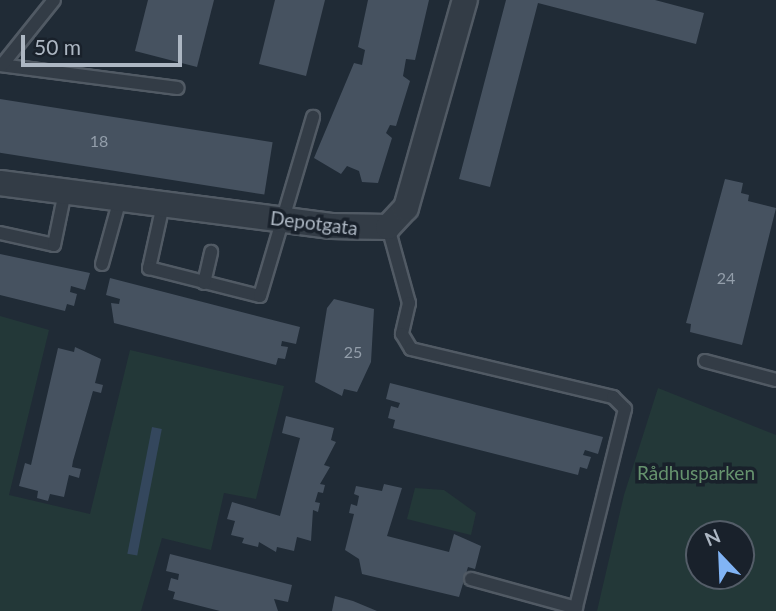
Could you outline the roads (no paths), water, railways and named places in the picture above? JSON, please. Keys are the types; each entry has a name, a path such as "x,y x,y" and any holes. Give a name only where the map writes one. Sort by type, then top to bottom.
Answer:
{"street":[{"path":"388,227 405,208 465,0"},
{"name":"Depotgata","path":"0,183 365,230 388,227"}],"lane":[{"path":"1,65 54,0"},
{"path":"1,65 178,88"},
{"path":"163,205 149,268 260,296 285,220 313,117"},
{"path":"0,233 54,245 65,192"},
{"path":"102,264 120,199"},
{"path":"388,227 409,303 402,334 411,349 613,397 625,409 575,609 471,579"},
{"path":"204,283 211,252"},
{"path":"705,361 776,380"}],"water":[{"path":"152,427 162,429 137,556 127,554"}],"park label":[{"name":"Rådhusparken","path":"696,473"}]}
